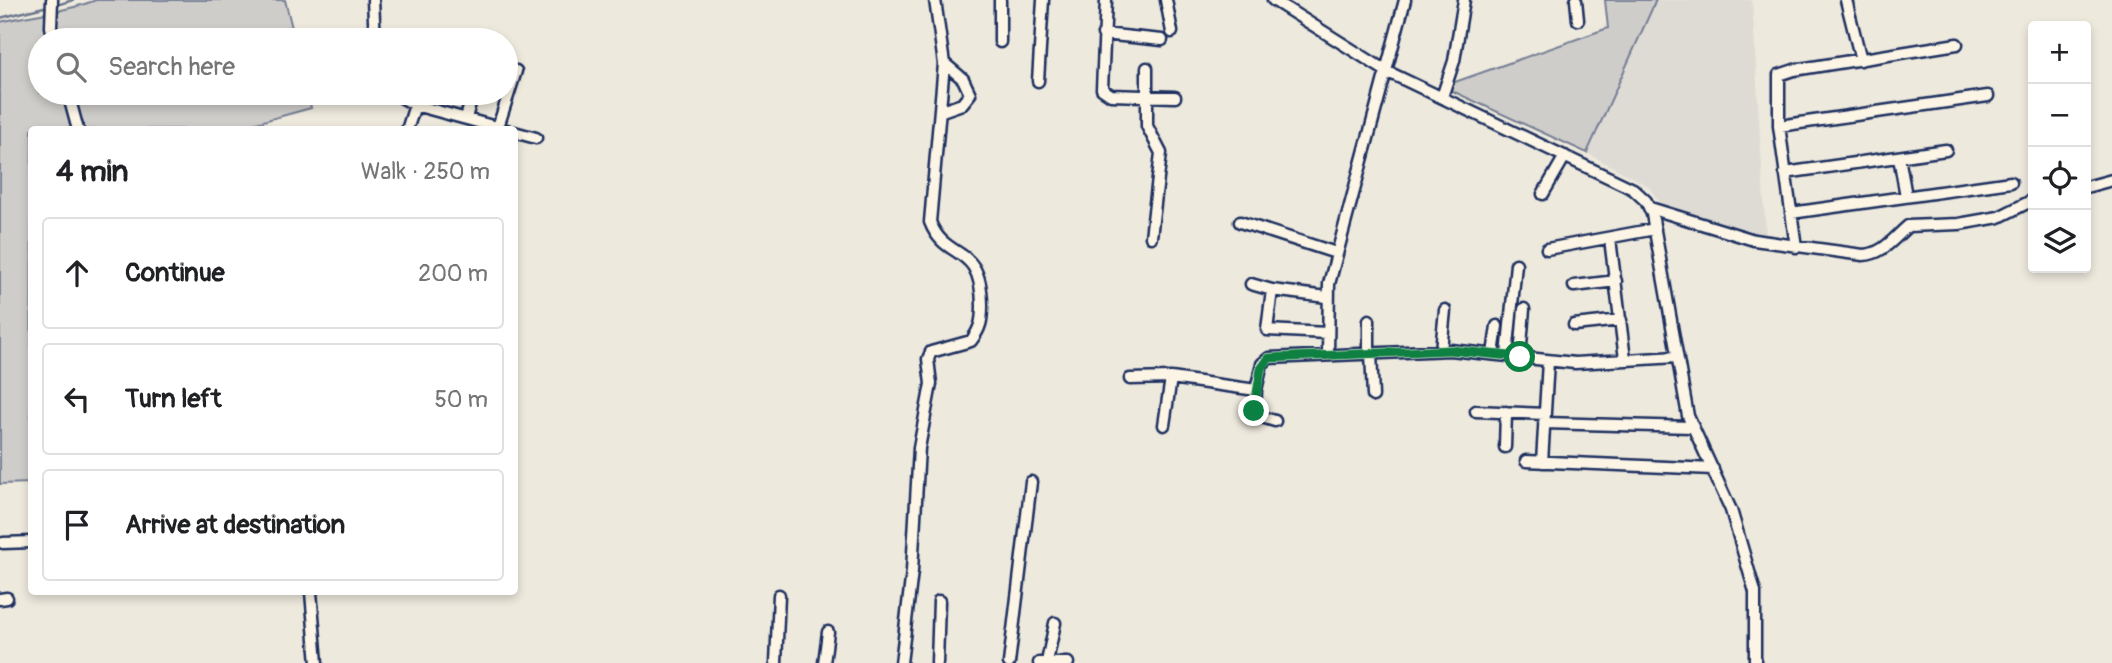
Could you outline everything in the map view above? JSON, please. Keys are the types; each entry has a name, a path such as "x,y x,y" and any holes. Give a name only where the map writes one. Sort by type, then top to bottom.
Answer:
{"street":[{"path":"51,28 52,0"},
{"path":"373,0 374,28"},
{"path":"901,663 912,570 919,448 931,384 928,359 931,352 938,349 971,341 982,324 979,274 961,252 941,243 930,222 929,206 942,111 944,63 935,0"},
{"path":"1000,0 1000,42"},
{"path":"1038,81 1043,0"},
{"path":"1106,0 1102,89 1111,94 1175,97"},
{"path":"1166,0 1172,32"},
{"path":"1273,0 1386,71 1633,190 1650,208 1754,240 1875,254 1908,226 1958,224 1999,217 2028,202"},
{"path":"1328,355 1327,297 1336,253 1405,0"},
{"path":"1442,97 1454,61 1464,0"},
{"path":"1576,0 1578,20"},
{"path":"1846,0 1861,61"},
{"path":"1103,34 1162,40"},
{"path":"1797,247 1779,125 1779,75 1794,70 1957,44"},
{"path":"942,111 962,104 970,94 963,79 944,63"},
{"path":"1147,68 1147,127 1161,153 1151,237"},
{"path":"1779,125 1987,96"},
{"path":"71,105 77,126"},
{"path":"408,126 415,105 495,126"},
{"path":"466,118 469,105"},
{"path":"502,126 508,105"},
{"path":"518,133 536,138"},
{"path":"1785,173 1946,150"},
{"path":"1543,194 1564,156"},
{"path":"1899,157 1906,196"},
{"path":"2091,186 2112,180"},
{"path":"1791,213 2011,182"},
{"path":"1650,208 1692,427 1735,519 1755,592 1755,663"},
{"path":"1240,222 1336,253"},
{"path":"1547,249 1655,229"},
{"path":"1610,239 1625,359"},
{"path":"1507,356 1516,264"},
{"path":"1574,285 1616,281"},
{"path":"1251,284 1272,290 1327,297"},
{"path":"1272,290 1267,330 1327,333"},
{"path":"1520,357 1524,309"},
{"path":"1441,350 1445,310"},
{"path":"1369,320 1373,396"},
{"path":"1574,326 1620,320"},
{"path":"1493,354 1497,326"},
{"path":"1275,421 1255,415 1256,390 1262,364 1269,358 1441,350 1575,363 1677,357"},
{"path":"1542,462 1548,361"},
{"path":"1130,379 1171,378 1256,390"},
{"path":"1164,425 1171,378"},
{"path":"1476,411 1506,412 1545,419 1692,427"},
{"path":"1505,447 1506,412"},
{"path":"1526,461 1713,469"},
{"path":"1009,663 1031,482"},
{"path":"2,543 28,542"},
{"path":"311,595 317,663"},
{"path":"776,663 779,595"},
{"path":"937,663 939,601"},
{"path":"1047,662 1055,624"},
{"path":"824,663 828,632"},
{"path":"1039,663 1068,663"}],"shaded area":[{"path":"96,0 285,0 292,28 28,28 28,105 310,105 311,108 245,126 28,126 28,483 0,484 0,22"},
{"path":"1605,0 1656,0 1587,153 1450,90 1452,83 1608,28"},
{"path":"1656,0 1752,0 1766,237 1660,203 1648,186 1587,153"}],"waterway":[{"path":"54,6 73,0"},
{"path":"0,18 48,6"}],"route":[{"path":"1254,411 1262,364 1269,358 1450,350 1520,357"}]}
